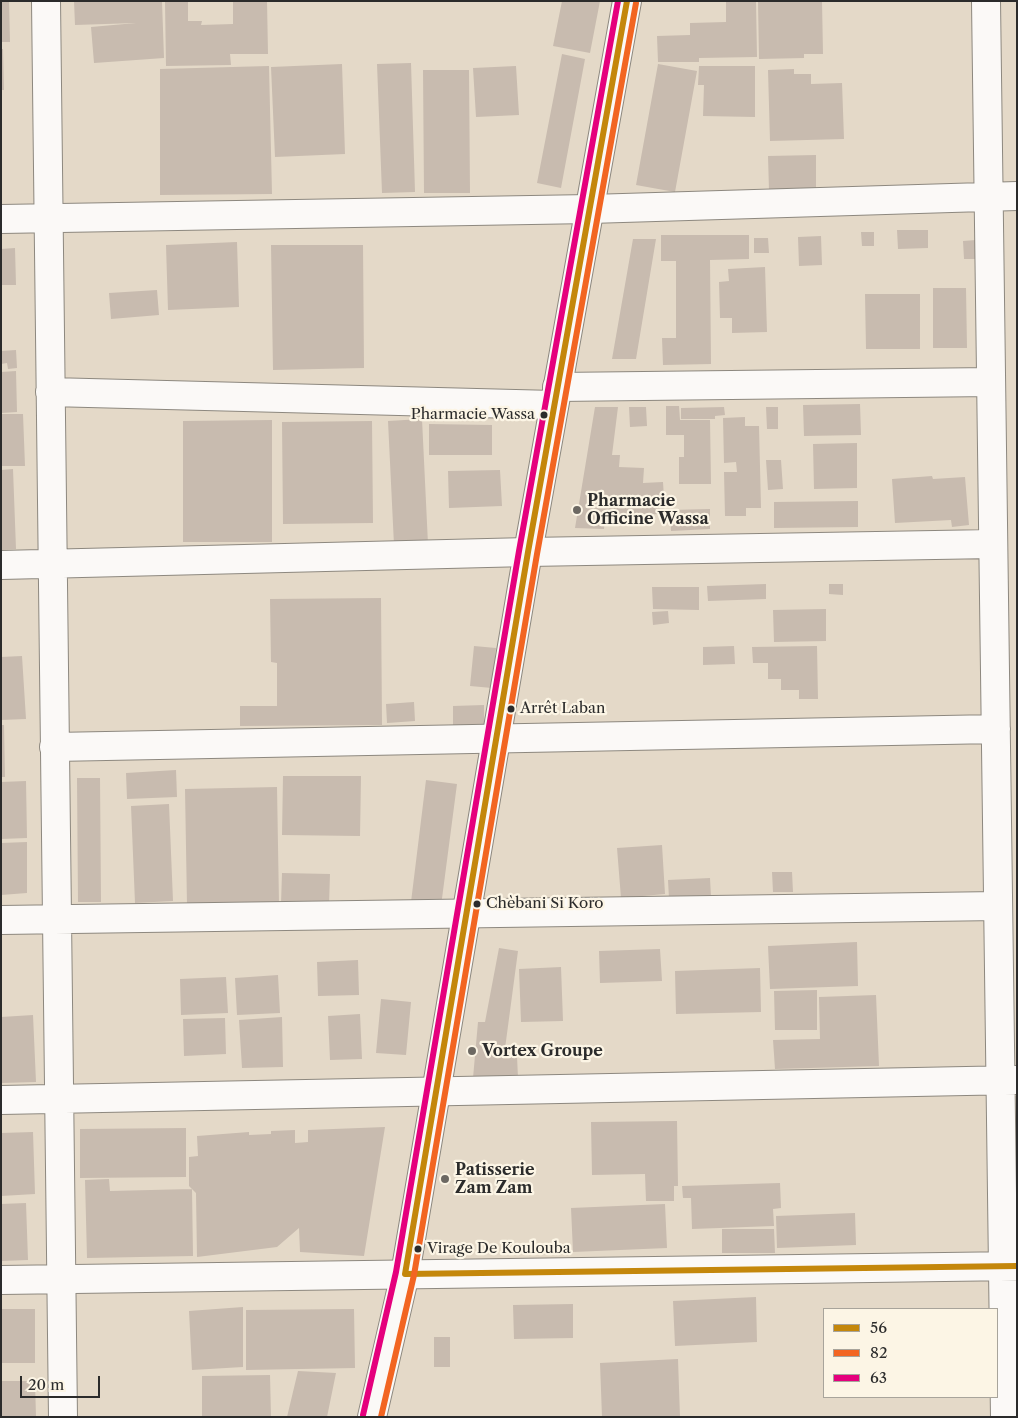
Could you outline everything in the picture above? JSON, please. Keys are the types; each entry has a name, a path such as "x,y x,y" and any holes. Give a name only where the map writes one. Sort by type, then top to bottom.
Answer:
{"street":[{"path":"46,1 62,1417"},
{"path":"372,1417 405,1274 528,552 627,1"},
{"path":"986,1 996,729 1004,893 1008,1080 1010,1266 1004,1417"},
{"path":"1,219 590,209 989,199 1017,196"},
{"path":"50,392 556,396 991,382"},
{"path":"1,565 528,552 993,544"},
{"path":"54,747 996,729"},
{"path":"1,920 467,913 1004,893"},
{"path":"1,1100 1008,1080"},
{"path":"1,1280 1010,1266"}],"building":[{"path":"1,1 9,1 10,42 1,42"},
{"path":"74,1 162,1 164,58 94,63 91,27 136,23 75,25"},
{"path":"188,1 188,21 202,21 201,25 233,24 233,1 267,1 268,54 230,54 231,65 166,66 165,2"},
{"path":"562,1 600,1 590,53 553,46"},
{"path":"726,1 756,1 757,57 699,58 699,62 658,62 657,36 690,35 690,23 726,22"},
{"path":"758,1 822,1 823,54 804,54 804,58 759,59"},
{"path":"1,49 3,49 4,90 1,90"},
{"path":"562,54 585,59 561,188 537,183"},
{"path":"411,63 415,192 382,193 377,64"},
{"path":"342,64 345,154 275,157 271,67"},
{"path":"658,64 697,71 675,192 636,185"},
{"path":"269,66 272,194 160,195 160,69"},
{"path":"516,66 519,115 476,117 473,68"},
{"path":"699,66 755,66 755,117 703,116 704,85 698,85"},
{"path":"794,69 794,74 811,74 811,84 842,83 844,139 770,141 768,70"},
{"path":"423,70 469,70 470,193 424,193"},
{"path":"816,155 816,190 769,190 768,156"},
{"path":"897,230 928,230 928,248 898,249"},
{"path":"861,232 874,232 874,246 862,246"},
{"path":"661,235 749,235 749,259 710,260 711,364 663,365 662,338 676,338 676,261 661,261"},
{"path":"821,236 822,265 799,266 798,237"},
{"path":"754,238 768,238 769,253 754,253"},
{"path":"633,239 656,239 636,359 612,359"},
{"path":"976,240 977,259 964,259 963,241"},
{"path":"237,242 239,307 168,310 166,245"},
{"path":"271,245 363,245 364,368 273,370"},
{"path":"15,248 16,285 1,285 1,249"},
{"path":"765,267 767,332 732,333 732,318 720,318 719,282 729,281 728,269"},
{"path":"933,288 966,288 967,348 933,348"},
{"path":"157,290 159,315 111,319 109,293"},
{"path":"865,294 920,294 920,349 866,349"},
{"path":"16,350 17,368 8,369 7,363 1,364 1,351"},
{"path":"16,371 17,412 1,413 1,372"},
{"path":"860,404 861,435 804,436 803,405"},
{"path":"666,406 679,406 680,420 710,420 711,484 679,484 679,457 684,457 684,435 666,435"},
{"path":"595,407 618,407 612,455 620,455 619,467 644,468 643,483 663,482 665,514 605,515 604,529 575,528"},
{"path":"629,407 646,407 647,426 630,427"},
{"path":"724,407 725,415 715,416 715,419 681,419 681,408"},
{"path":"766,407 778,407 778,429 767,429"},
{"path":"1,414 23,414 25,466 1,466"},
{"path":"745,417 745,426 759,426 761,508 746,508 746,516 725,516 724,472 737,472 736,462 724,463 723,418"},
{"path":"422,419 428,544 394,545 388,421"},
{"path":"272,420 272,542 183,542 183,421"},
{"path":"372,421 373,523 283,524 282,422"},
{"path":"429,424 492,425 492,455 429,455"},
{"path":"857,443 857,488 814,489 813,444"},
{"path":"766,460 781,460 783,489 768,490"},
{"path":"13,469 16,549 1,550 1,470"},
{"path":"500,470 502,506 449,508 448,471"},
{"path":"932,476 933,479 965,477 969,525 952,527 951,520 895,523 892,479"},
{"path":"858,501 858,527 774,528 774,502"},
{"path":"710,509 710,529 671,531 670,510"},
{"path":"766,584 766,599 708,601 707,586"},
{"path":"829,584 843,584 843,595 829,594"},
{"path":"652,587 699,587 699,610 653,609"},
{"path":"381,598 382,725 240,726 240,706 277,706 277,663 271,662 270,599"},
{"path":"826,609 826,641 774,642 773,610"},
{"path":"668,611 669,623 653,625 652,612"},
{"path":"474,646 496,648 492,688 470,686"},
{"path":"734,646 735,664 703,665 703,647"},
{"path":"817,646 818,699 799,699 799,690 781,690 781,679 768,679 768,663 753,663 752,647"},
{"path":"22,656 26,719 1,720 1,657"},
{"path":"414,702 415,721 387,723 386,704"},
{"path":"484,705 484,728 453,728 453,706"},
{"path":"1,725 4,725 5,777 1,777"},
{"path":"176,770 177,797 127,799 126,773"},
{"path":"283,776 361,776 360,836 282,835"},
{"path":"77,778 100,778 101,902 78,902"},
{"path":"426,780 457,784 441,906 411,902"},
{"path":"26,781 27,838 1,839 1,782"},
{"path":"277,787 279,904 187,905 185,789"},
{"path":"169,804 173,901 135,903 131,806"},
{"path":"27,842 27,893 1,895 1,843"},
{"path":"662,845 665,894 621,898 617,848"},
{"path":"772,872 792,872 793,892 773,892"},
{"path":"282,873 330,874 329,905 281,904"},
{"path":"710,878 711,897 669,899 668,880"},
{"path":"857,942 858,986 770,989 768,946"},
{"path":"499,948 518,951 504,1056 517,1056 518,1078 473,1078 478,1022 485,1022"},
{"path":"660,949 662,981 600,983 599,951"},
{"path":"358,960 359,995 318,996 317,962"},
{"path":"561,967 563,1021 521,1022 519,969"},
{"path":"760,968 761,1012 676,1014 675,971"},
{"path":"278,975 280,1013 237,1015 235,978"},
{"path":"226,977 228,1013 181,1015 180,979"},
{"path":"817,990 817,1030 775,1030 774,991"},
{"path":"876,995 879,1066 775,1069 773,1040 820,1039 819,997"},
{"path":"381,999 411,1002 406,1055 376,1053"},
{"path":"360,1014 362,1059 330,1060 328,1016"},
{"path":"33,1015 36,1082 1,1083 1,1017"},
{"path":"282,1017 283,1067 242,1068 239,1020"},
{"path":"225,1018 226,1054 184,1056 183,1019"},
{"path":"677,1121 678,1186 674,1186 674,1201 646,1201 645,1174 592,1175 591,1122"},
{"path":"385,1127 364,1256 300,1252 299,1228 277,1247 197,1257 196,1193 189,1186 189,1157 198,1156 197,1136 249,1132 249,1135 271,1134 271,1131 295,1130 295,1143 308,1142 308,1130"},
{"path":"186,1128 186,1177 80,1178 80,1129"},
{"path":"33,1132 35,1194 1,1196 1,1133"},
{"path":"109,1179 110,1191 192,1189 193,1256 87,1258 85,1180"},
{"path":"780,1183 781,1208 773,1209 774,1226 692,1229 691,1198 683,1198 682,1186"},
{"path":"26,1203 28,1260 1,1261 1,1204"},
{"path":"665,1204 667,1248 573,1252 571,1208"},
{"path":"855,1213 856,1245 777,1248 776,1216"},
{"path":"722,1229 774,1229 775,1253 722,1253"},
{"path":"756,1297 757,1342 675,1346 673,1301"},
{"path":"573,1304 573,1338 514,1339 513,1305"},
{"path":"243,1307 243,1367 192,1370 189,1311"},
{"path":"1,1309 35,1309 35,1363 1,1363"},
{"path":"354,1309 355,1368 246,1370 246,1310"},
{"path":"434,1337 450,1337 450,1367 434,1367"},
{"path":"678,1359 680,1417 602,1417 600,1363"},
{"path":"298,1371 336,1373 327,1417 287,1417"},
{"path":"270,1375 271,1417 202,1417 202,1376"},
{"path":"1,1381 35,1381 36,1417 1,1417"}],"transit line":[{"name":"63","path":"363,1415 396,1272 519,551 618,1"},
{"name":"56","path":"405,1274 528,552 627,1"},
{"name":"82","path":"381,1417 414,1275 537,554 636,3"},
{"name":"56","path":"405,1274 1017,1266"}],"place":[{"name":"Pharmacie Wassa","path":"544,415"},
{"name":"Pharmacie Officine Wassa","path":"577,510"},
{"name":"Arrêt Laban","path":"511,709"},
{"name":"Chèbani Si Koro","path":"477,904"},
{"name":"Vortex Groupe","path":"472,1051"},
{"name":"Patisserie Zam Zam","path":"445,1179"},
{"name":"Virage De Koulouba","path":"418,1249"}]}
